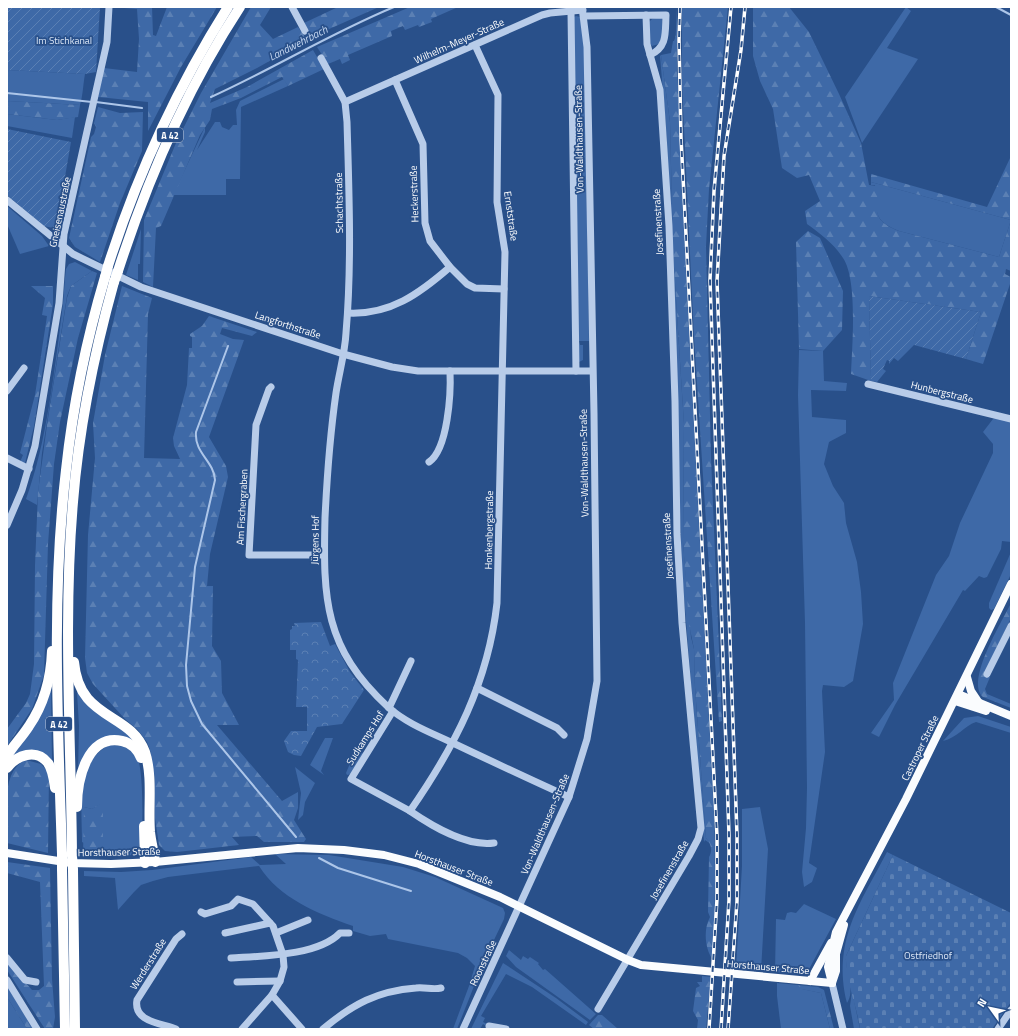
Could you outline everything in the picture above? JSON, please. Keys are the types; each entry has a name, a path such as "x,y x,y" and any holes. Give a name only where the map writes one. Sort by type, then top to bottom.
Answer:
{"highway":[{"name":"A 42","path":"75,1029 68,613 73,501 81,431 109,280 108,266 133,193 188,76 228,7"},
{"name":"A 42","path":"65,1029 58,606 62,506 72,424 87,344 109,280 118,271 143,197 172,131 203,69 240,7"},
{"path":"7,756 29,726 42,701 52,659 52,619 58,606"},
{"path":"68,613 74,618 75,670 80,686 87,700 131,732 144,752 148,766 150,833 155,862"},
{"path":"72,852 77,840 77,800 84,764 94,749 102,743 110,740 124,741 136,750 143,765 145,863"},
{"path":"7,768 17,757 23,755 35,755 48,764 54,777 56,832 61,841"}],"main road":[{"name":"Castroper Straße","path":"832,983 844,920 967,677 1011,584"},
{"path":"967,677 971,691 980,704"},
{"path":"956,698 980,704 1011,716"},
{"path":"956,698 979,709 997,711"},
{"name":"Horsthauser Straße","path":"7,853 71,863 111,864 145,863 286,848 344,850 384,856 419,864 520,905 628,960 641,965 832,983"},
{"name":"Castroper Straße","path":"832,983 828,967 833,940 839,924 844,920"},
{"path":"810,981 826,949 833,940"}],"street":[{"name":"Gneisenaustraße","path":"7,525 29,469 35,446 59,303 62,247 107,42 109,7"},
{"path":"292,7 304,31"},
{"path":"583,11 666,15 665,39 663,44 656,52 650,55"},
{"name":"Wilhelm-Meyer-Straße","path":"345,102 545,14 583,11"},
{"name":"Von-Waldthausen-Straße","path":"520,905 569,798 587,738 598,668 587,47 583,11"},
{"name":"Von-Waldthausen-Straße","path":"571,12 576,371"},
{"name":"Josefinenstraße","path":"598,1009 689,856 698,839 701,828 682,623 677,534 670,242 661,98 647,44 646,15"},
{"name":"Ernststraße","path":"475,45 498,95 497,202 505,243 502,371"},
{"name":"Schachtstraße","path":"321,58 345,102 350,260 348,313 343,354"},
{"name":"Heckerstraße","path":"395,80 423,144 426,230 434,247 450,268 462,280 471,286 504,289"},
{"name":"Langforthstraße","path":"7,200 62,247 110,274 141,287 343,354 404,370 592,371"},
{"path":"348,313 365,314 390,307 416,294 450,268"},
{"name":"Jürgens Hof","path":"343,354 329,450 324,555 326,598 338,640 358,675 391,709 417,726 569,798"},
{"path":"7,391 24,368"},
{"path":"429,462 436,455 447,420 450,400 450,371"},
{"name":"Honkenbergstraße","path":"454,743 477,688 489,650 497,603 502,371"},
{"name":"Hunbergstraße","path":"868,384 1011,419"},
{"name":"Am Fischergraben","path":"271,388 269,389 256,425 249,555 324,555"},
{"path":"7,458 29,469"},
{"path":"987,674 1011,626"},
{"path":"391,709 411,661"},
{"path":"477,688 557,728 564,735"},
{"name":"Sudkamps Hof","path":"391,709 351,780 410,811 435,828 482,844 494,843"},
{"path":"410,811 454,743"},
{"path":"201,912 204,914 231,906 238,899 254,904 270,923 276,933 283,954 284,967 280,982 272,995 242,1029"},
{"name":"Roonstraße","path":"463,1029 520,905"},
{"path":"276,933 308,920"},
{"path":"225,933 270,923"},
{"path":"231,958 295,954 334,938 340,933 349,933"},
{"name":"Werderstraße","path":"176,1029 144,1018 137,1011 136,1006 137,1000 176,939 182,934"},
{"path":"7,958 25,980 36,982"},
{"path":"7,980 38,1029"},
{"path":"236,982 280,982"},
{"path":"832,983 843,1029"},
{"path":"323,1029 344,1011 370,998 417,988 441,988"},
{"path":"272,995 302,1029"},
{"path":"998,1029 1011,1010"},
{"path":"489,1026 506,1029"}],"green space":[{"name":"Im Stichkanal","path":"7,7 100,7 96,72 85,74 7,70"},
{"path":"112,7 152,7 153,35 156,36 167,7 217,7 181,67 148,131 148,102 98,97 104,68 137,72 139,39 137,9"},
{"path":"251,7 271,7 260,25 273,39 298,27 307,40 257,68 215,89 210,103 247,87 313,50 324,69 288,86 282,77 241,98 212,109 210,120 200,135 161,226 156,228 153,287 143,282 144,220 176,143 201,93"},
{"path":"338,7 379,7 311,37 304,23"},
{"path":"410,7 458,7 431,19 432,22 419,27 418,25 405,30 403,26 391,31 392,36 348,55 350,60 342,64 340,59 328,64 317,47"},
{"path":"677,7 677,72 709,725 675,50"},
{"path":"682,7 728,7 709,189 706,246 711,457 722,721 719,722 694,337 682,86"},
{"path":"753,7 789,7 809,32 861,143 869,185 878,186 877,209 880,219 884,223 899,231 999,257 1011,220 1011,271 1006,269 1005,274 1011,277 1011,281 983,364 966,359 981,312 869,296 871,381 851,374 853,314 851,282 848,268 836,248 807,224 805,211 820,201 809,175 797,178 782,168 773,109 760,81 753,56"},
{"path":"906,7 911,11 887,48 918,59 862,143 845,97"},
{"path":"574,17 580,17 584,43 589,341 579,341 580,345 583,345 583,360 579,362"},
{"path":"660,17 662,19 663,31 659,44 652,46 650,44 649,22 652,19"},
{"path":"676,35 681,177 714,816 715,882 713,960 708,950 706,939 706,928 710,917 708,912 709,857 711,849 706,838 695,687 694,649 689,624 683,542 684,424 673,251 670,122 661,55 671,53 673,41"},
{"path":"661,55 670,122 673,251 684,424 683,542 691,637 694,649 695,687 706,838 711,844 705,840 704,842 682,572 666,128"},
{"path":"7,70 85,74 80,105 7,101"},
{"path":"284,79 288,86 241,107 240,179 226,179 226,195 173,195 205,127 205,132 197,150 215,122 220,122 222,127 229,130 233,125 237,125 236,110 240,101"},
{"path":"7,101 80,105 78,117 57,120 7,114"},
{"path":"98,107 120,113 143,112 142,151 120,203 100,262 75,247 69,238 91,137 94,134 96,127 94,123"},
{"path":"7,114 57,120 75,117 72,138 7,126"},
{"path":"7,129 71,142 57,223 53,228 44,226 7,195"},
{"path":"1011,156 1011,220 871,182 871,174 987,207"},
{"path":"871,182 1011,220 999,257 899,231 890,227 880,219 876,209 875,185 871,185"},
{"path":"7,206 42,236 49,246 20,254 7,224"},
{"path":"141,229 140,264 138,264 138,280 126,275"},
{"path":"808,231 820,238 843,291 842,330 823,351 799,349 796,242"},
{"path":"75,262 92,271 71,286 67,296 42,453 37,505 26,499 45,431 63,307 66,269 69,264"},
{"path":"92,271 97,273 78,338 60,422 54,464 48,544 44,675 32,709 7,746 7,729 26,703 30,694 34,664 35,566 38,492 67,298 71,286"},
{"path":"31,286 53,286 53,304 34,426 25,463 20,462 23,455 20,453 35,395 47,316 42,315 45,298"},
{"path":"122,286 152,298 148,314 144,458 180,459 174,446 173,438 187,385 189,348 192,348 192,337 190,334 202,326 209,316 257,332 252,336 222,328 220,334 233,339 244,340 209,437 226,466 228,477 210,554 207,586 213,586 212,646 221,661 222,693 239,725 217,725 282,801 298,792 298,808 294,820 306,839 304,842 264,842 257,836 232,837 239,845 177,852 165,851 159,845 155,818 155,778 147,742 138,730 125,719 93,684 87,673 85,658 88,535 95,458 93,423 105,355"},
{"path":"869,296 981,312 966,359 914,345 898,361 894,358 889,364 889,361 887,360 883,369 886,371 877,382 871,381"},
{"path":"799,350 823,351 824,381 847,383 846,391 811,390 812,417 846,420 846,433 829,442 824,464 833,486 844,503 846,523 857,562 863,624 853,681 844,687 823,685 825,752 809,863 817,868 812,882 804,887 802,872 806,828 807,788 805,623 798,395"},
{"path":"997,417 1011,421 1011,542 1002,541 1001,549 987,577 984,578 979,576 965,591 963,590 895,705 879,737 871,733 894,700 893,683 936,575 949,556 960,523 993,453 993,444 983,432 993,419"},
{"path":"1011,552 1011,574 994,609 991,610 989,608 989,603"},
{"path":"1011,603 1011,618 986,670 985,675 990,677 985,689 987,694 1011,704 1011,708 983,697 979,689 979,678 987,651"},
{"path":"321,622 330,646 335,644 350,672 364,690 342,724 317,727 301,756 294,755 288,752 284,741 291,731 307,731 307,707 296,707 298,660 296,659 296,650 290,650 290,630 292,629 292,626 295,626 294,623"},
{"path":"51,688 52,762 10,756"},
{"path":"77,692 79,692 136,740 109,739 78,772 79,726"},
{"path":"978,716 1011,727 1011,733 976,722 943,741 964,718"},
{"path":"325,738 333,738 321,771 324,775 310,765"},
{"path":"110,745 123,747 130,750 136,756 140,766 142,815 140,843 135,854 124,857 97,856 103,846 103,803 92,809 84,807 84,843 82,842 81,815 83,787 86,774 91,762 99,752"},
{"path":"356,749 363,753 351,774 347,775 346,773"},
{"path":"26,760 41,764 49,773 48,853 7,843 6,808 9,784 12,774 18,765"},
{"path":"295,767 315,783 305,802 303,815 298,820 301,793"},
{"path":"103,802 103,846 97,856 83,856 84,807 92,809"},
{"path":"760,807 768,849 761,971 736,968 742,866 742,809"},
{"path":"714,820 716,910 713,966 715,882"},
{"path":"887,852 893,855 846,956 850,987 850,998 847,1003 843,981 843,961 846,942 851,924 859,906"},
{"path":"275,854 329,855 403,867 435,877 503,908 505,913 504,919 484,961 457,1029 453,1029 475,966 467,958 458,953 388,939 386,934 370,936 353,931 353,926 300,904 288,896 267,877 259,866 168,877 153,881 141,885 118,910 115,878 84,876 84,871 121,872 152,870 251,857 260,865 286,864"},
{"name":"Ostfriedhof","path":"893,855 1011,913 1011,1002 992,1029 860,1029 847,975 846,956"},
{"path":"7,862 50,868 52,979 55,1017 53,1029 45,1029 7,970 7,961 32,990 39,990 44,986 40,882 7,873"},
{"path":"804,904 836,919 808,971 799,974 775,972 776,919 785,920 787,913 796,913"},
{"path":"509,950 521,960 523,956 528,959 530,957 539,963 538,964 543,970 545,969 596,1014 590,1020 516,967 506,956"},
{"path":"503,963 556,998 588,1022 586,1025 532,987 506,974 481,1016 485,1018 483,1022 487,1024 486,1026 483,1024 480,1029 471,1029"},
{"path":"702,976 711,977 706,1029 697,1029 698,1020 693,1011 696,988 700,986 697,982 702,982"},
{"path":"777,983 798,985 802,989 821,993 830,1029 781,1029"},
{"path":"798,985 818,987 824,990 834,1029 830,1029 821,993 801,989"},
{"path":"7,986 33,1029 27,1029 7,997"},
{"path":"852,991 860,1029 854,1029 850,1006"},
{"path":"7,997 27,1029 7,1029"},
{"path":"598,1015 602,1015 618,1029 594,1029 589,1025"}],"waterway":[{"name":"Landwehrbach","path":"211,97 348,28 394,7"},
{"path":"996,7 1011,15"},
{"name":"Landwehrbach","path":"7,93 92,102"},
{"name":"Landwehrbach","path":"96,102 142,108"},
{"path":"228,346 196,432 198,446 211,467 215,480 195,567 186,665 187,686 191,701 202,724 296,837"},
{"path":"319,858 338,868 411,891"}],"railway":[{"path":"680,7 679,40 681,138 717,836 717,899 709,1029"},
{"path":"721,1029 729,900 729,835 710,280 714,191 731,7"},
{"path":"728,1029 737,901 737,835 717,281 724,156 741,50 745,7"}]}
